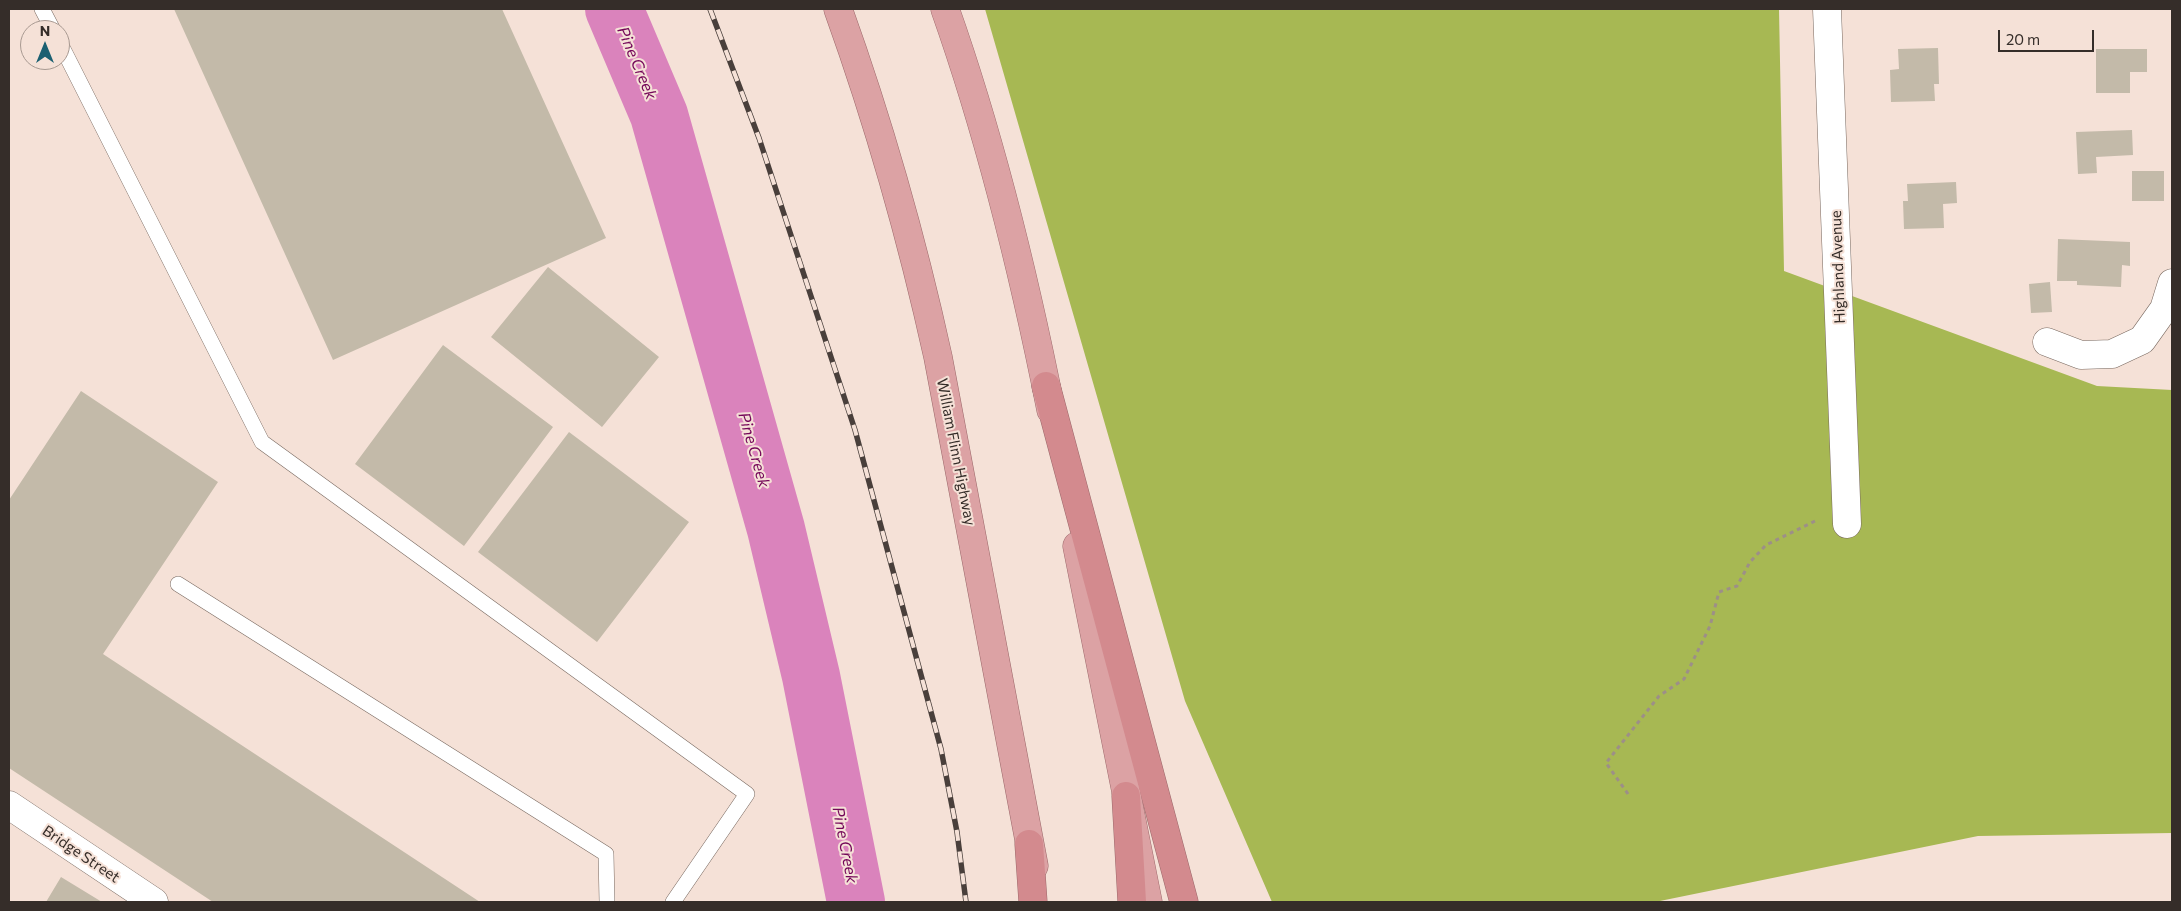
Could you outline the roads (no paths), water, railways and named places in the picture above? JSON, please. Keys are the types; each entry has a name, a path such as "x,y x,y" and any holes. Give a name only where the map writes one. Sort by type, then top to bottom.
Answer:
{"highway":[{"name":"William Flinn Highway","path":"838,9 878,126 920,274 938,357 1029,844 1043,902"},
{"path":"945,9 985,131 1005,205 1046,386 1148,902"},
{"path":"1046,386 1184,902"},
{"path":"1126,796 1132,902"},
{"path":"1029,844 1033,902"}],"street":[{"name":"Highland Avenue","path":"1827,9 1848,513"},
{"path":"2047,342 2080,354 2112,354 2142,340 2164,309 2172,283"},
{"name":"Bridge Street","path":"9,805 154,902"}],"lane":[{"path":"70,64 262,442 747,794 673,902"},
{"path":"178,584 606,854 607,902"}],"waterway":[{"name":"Pine Creek","path":"614,9 659,115 776,529 811,676 856,902"}],"railway":[{"path":"710,9 759,138 855,430 941,749 957,832 966,902"}]}
